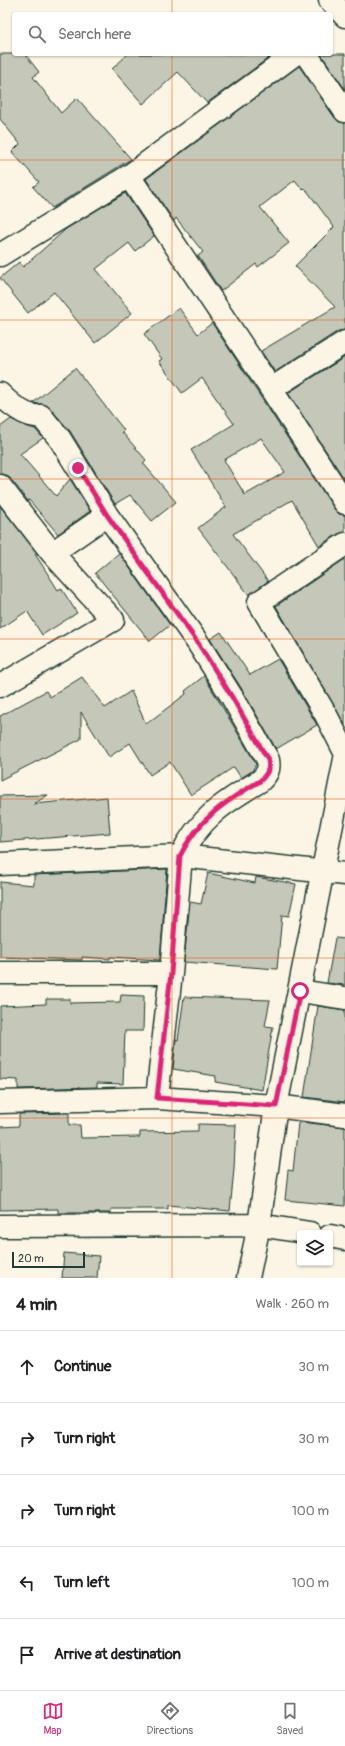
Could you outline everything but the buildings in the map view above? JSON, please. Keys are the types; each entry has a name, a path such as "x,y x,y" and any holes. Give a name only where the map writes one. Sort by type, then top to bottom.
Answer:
{"street":[{"path":"330,0 345,17 333,26"},
{"path":"0,256 129,176 292,56"},
{"path":"307,56 345,111"},
{"path":"129,176 345,503"},
{"path":"271,389 345,342"},
{"path":"2,401 28,415 34,417 41,416 70,454 107,515 198,643 232,697 268,760 270,768 260,781 201,823 188,840 180,856 171,973 157,1098"},
{"path":"0,486 52,553 113,620 0,686"},
{"path":"52,553 107,515"},
{"path":"345,544 258,602 326,715 345,752"},
{"path":"248,1278 259,1225 276,1106 345,759"},
{"path":"0,864 180,856 345,874"},
{"path":"0,973 171,973"},
{"path":"300,991 345,998"},
{"path":"0,1102 157,1098 276,1106 345,1115"},
{"path":"0,1226 259,1225 297,1231"},
{"path":"333,1237 345,1239"}],"route":[{"path":"78,468 107,515 198,643 232,697 268,760 270,768 260,781 201,823 188,840 180,856 171,973 157,1098 276,1106 300,991"}]}
